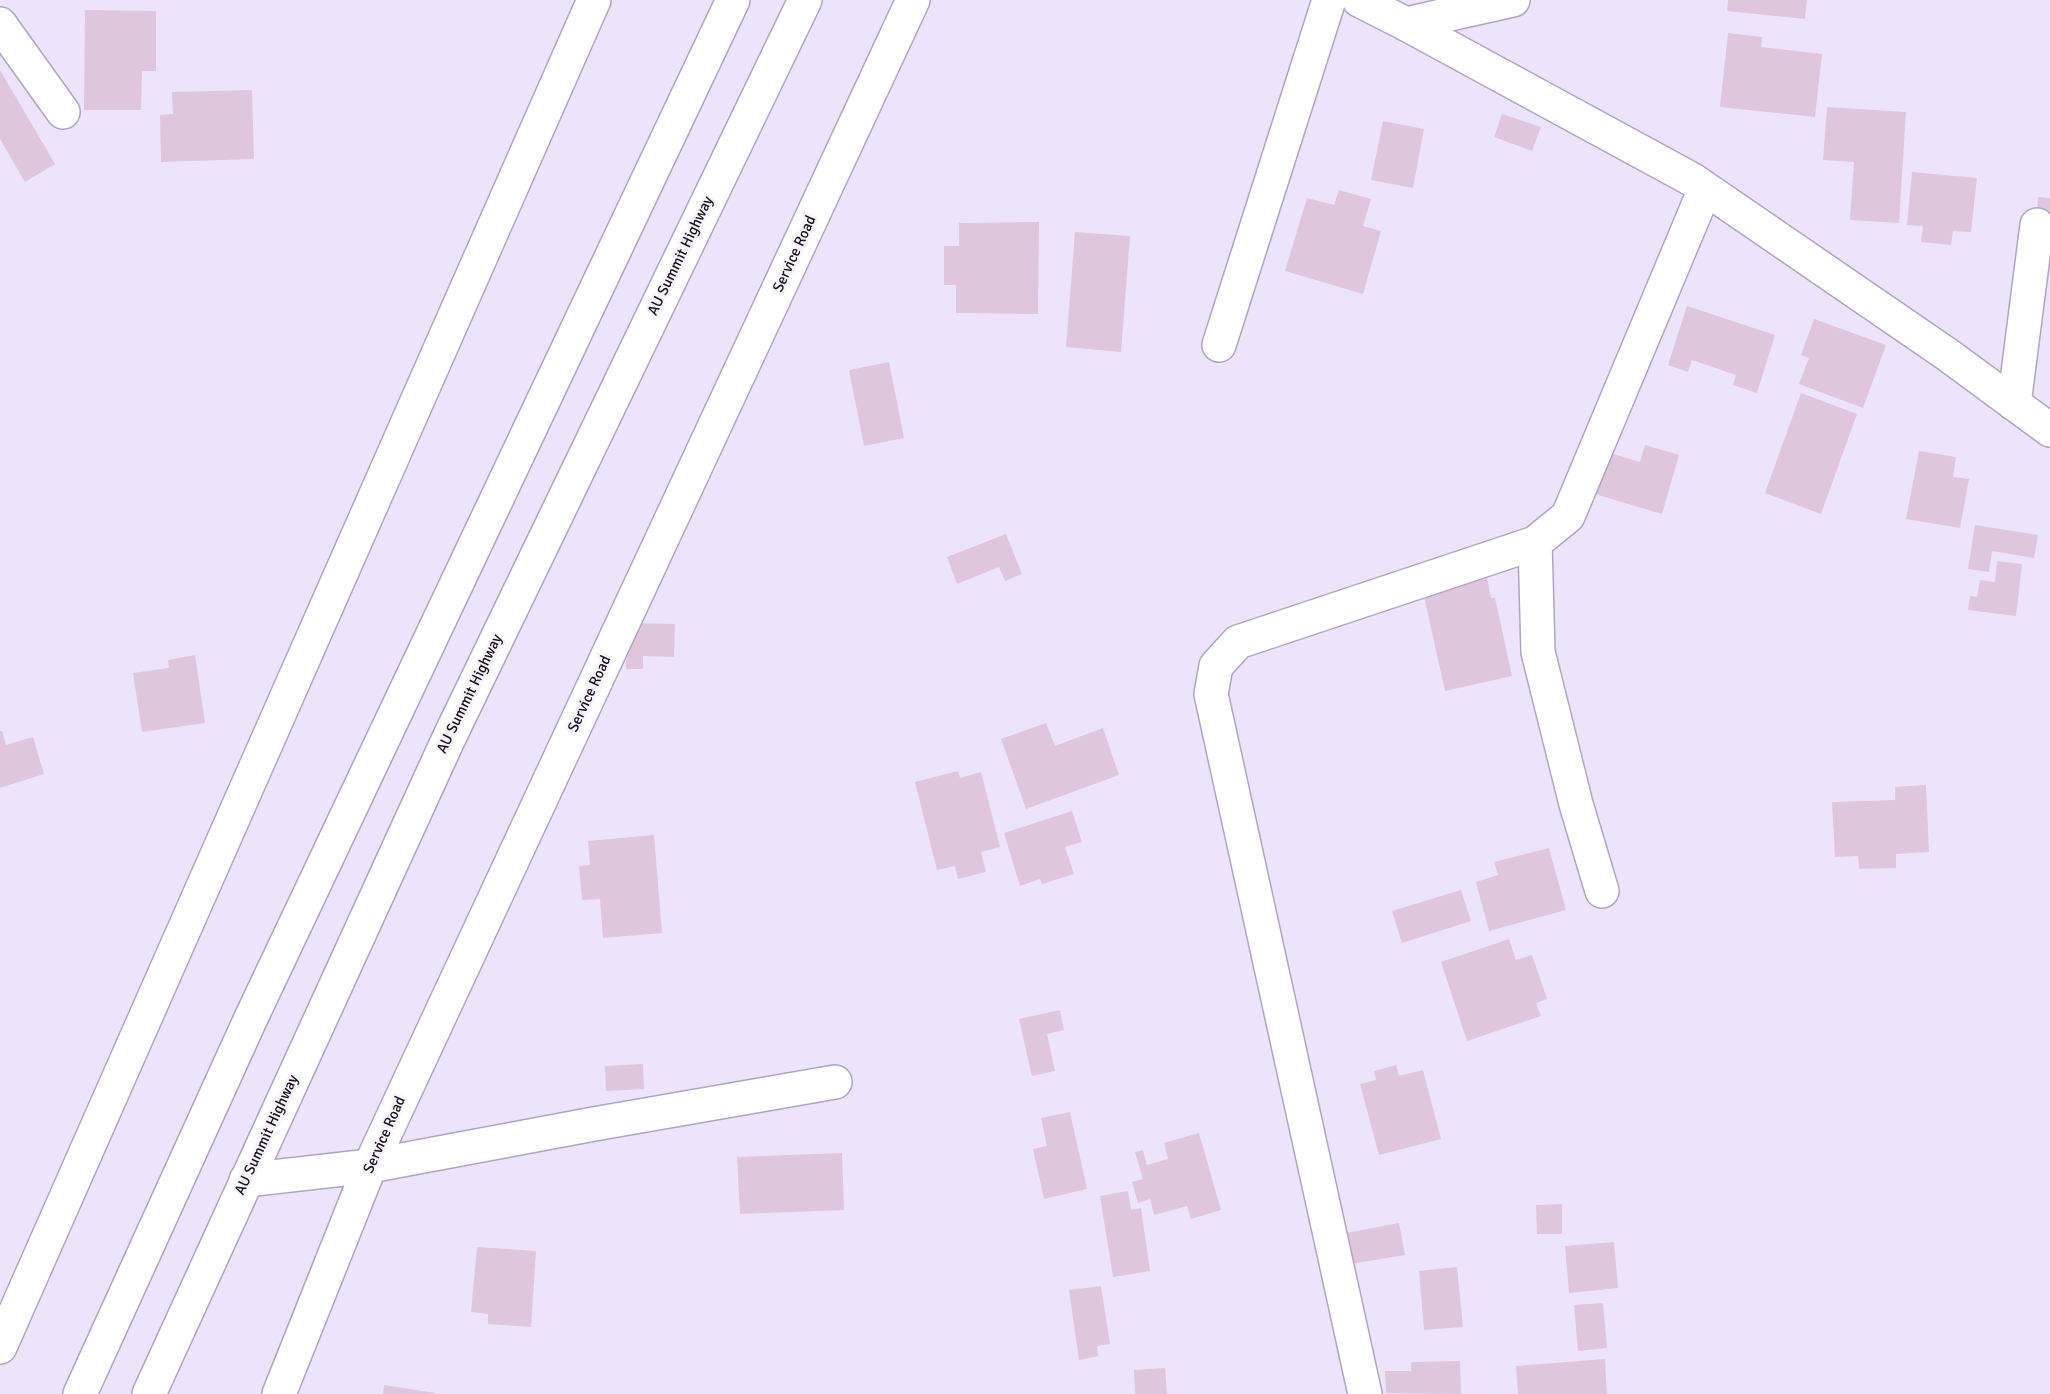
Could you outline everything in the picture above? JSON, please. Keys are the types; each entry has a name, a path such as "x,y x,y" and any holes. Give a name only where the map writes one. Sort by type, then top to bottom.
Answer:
{"street":[{"path":"0,1347 594,0"},
{"path":"80,1394 251,1018 733,0"},
{"name":"AU Summit Highway","path":"152,1393 246,1180 448,740 805,0"},
{"name":"Service Road","path":"279,1394 370,1166 913,0"},
{"path":"1219,345 1329,0"},
{"path":"1359,0 1683,175 1948,355 2050,430"},
{"path":"1406,24 1513,0"},
{"path":"0,24 63,112"},
{"path":"1365,1394 1212,694 1216,666 1238,642 1535,543 1568,516 1705,189"},
{"path":"2014,404 2037,225"},
{"path":"1535,543 1538,652 1576,804 1602,891"},
{"path":"246,1180 370,1166 835,1082"}],"building":[{"path":"1728,0 1807,0 1805,19 1727,11"},
{"path":"85,10 156,11 156,71 142,71 141,110 84,110"},
{"path":"1728,33 1762,37 1761,47 1822,54 1815,117 1720,107"},
{"path":"0,70 55,164 25,182 0,139"},
{"path":"252,90 254,159 161,162 160,115 173,114 172,92"},
{"path":"1827,107 1906,112 1899,223 1850,220 1854,162 1823,160"},
{"path":"1502,114 1541,127 1532,151 1494,137"},
{"path":"1383,121 1424,129 1413,188 1371,180"},
{"path":"1912,172 1977,178 1971,232 1953,231 1951,245 1921,242 1923,226 1907,225"},
{"path":"1339,190 1371,199 1363,226 1381,231 1363,294 1285,271 1307,198 1334,205"},
{"path":"2038,197 2050,198 2050,217 2037,217"},
{"path":"1039,222 1038,314 956,313 956,285 944,285 944,246 959,246 959,223"},
{"path":"1075,232 1130,236 1121,352 1066,347"},
{"path":"1687,306 1775,335 1757,393 1733,385 1736,375 1692,360 1688,372 1668,365"},
{"path":"1814,319 1886,345 1863,408 1799,384 1809,358 1801,355"},
{"path":"889,362 904,438 864,446 849,370"},
{"path":"1801,393 1857,414 1821,514 1765,493"},
{"path":"1645,445 1679,455 1662,514 1595,494 1607,452 1640,462"},
{"path":"1919,451 1956,457 1953,477 1969,479 1960,528 1906,519"},
{"path":"1975,525 2038,535 2034,558 1992,551 1989,572 1968,569"},
{"path":"1006,534 1022,574 1005,581 999,567 957,584 947,557"},
{"path":"1997,561 2022,564 2016,616 1968,610 1970,596 1977,597 1980,580 1995,582"},
{"path":"1487,578 1491,598 1495,598 1512,676 1445,691 1423,592"},
{"path":"628,623 675,624 674,657 643,656 643,669 626,669"},
{"path":"195,655 205,723 142,732 133,673 169,668 168,660"},
{"path":"1046,723 1055,746 1103,728 1119,775 1026,809 1001,739"},
{"path":"0,731 2,731 6,745 33,737 44,774 0,788"},
{"path":"958,771 960,778 981,772 1000,847 981,852 986,872 958,879 955,866 937,870 915,782"},
{"path":"1926,785 1929,852 1896,854 1896,868 1859,869 1858,856 1835,857 1832,802 1895,800 1895,787"},
{"path":"1072,811 1082,842 1065,847 1074,874 1042,884 1040,879 1020,886 1004,833"},
{"path":"654,835 662,933 603,938 600,899 582,900 579,866 590,865 588,841"},
{"path":"1549,848 1566,910 1489,931 1476,882 1498,875 1494,862"},
{"path":"1461,890 1471,921 1402,943 1392,911"},
{"path":"1509,939 1516,960 1532,955 1547,999 1536,1003 1541,1016 1467,1041 1441,962"},
{"path":"1060,1010 1064,1030 1047,1034 1055,1071 1032,1076 1019,1019"},
{"path":"643,1064 644,1089 606,1091 605,1066"},
{"path":"1396,1065 1399,1076 1423,1070 1441,1139 1379,1155 1360,1084 1376,1080 1374,1071"},
{"path":"1070,1112 1087,1189 1044,1199 1033,1149 1047,1146 1041,1118"},
{"path":"1199,1133 1221,1210 1191,1219 1187,1206 1154,1215 1150,1199 1138,1203 1132,1182 1143,1179 1135,1152 1143,1150 1147,1165 1168,1159 1164,1143"},
{"path":"842,1153 844,1210 740,1214 737,1157"},
{"path":"1128,1191 1131,1210 1141,1208 1150,1271 1113,1277 1100,1196"},
{"path":"1562,1204 1562,1234 1537,1234 1536,1205"},
{"path":"1399,1223 1405,1255 1351,1264 1346,1233"},
{"path":"1614,1242 1618,1288 1569,1293 1565,1246"},
{"path":"477,1247 536,1251 531,1327 488,1324 488,1314 471,1312"},
{"path":"1457,1267 1463,1327 1424,1330 1419,1271"},
{"path":"1101,1286 1110,1344 1097,1346 1098,1356 1079,1360 1069,1290"},
{"path":"1603,1303 1607,1348 1578,1351 1574,1305"},
{"path":"1605,1359 1607,1394 1518,1394 1516,1366"},
{"path":"1460,1361 1461,1394 1386,1393 1385,1371 1411,1371 1411,1362"},
{"path":"1165,1368 1167,1394 1135,1394 1134,1370"},
{"path":"384,1385 435,1393 435,1394 383,1394"}]}
